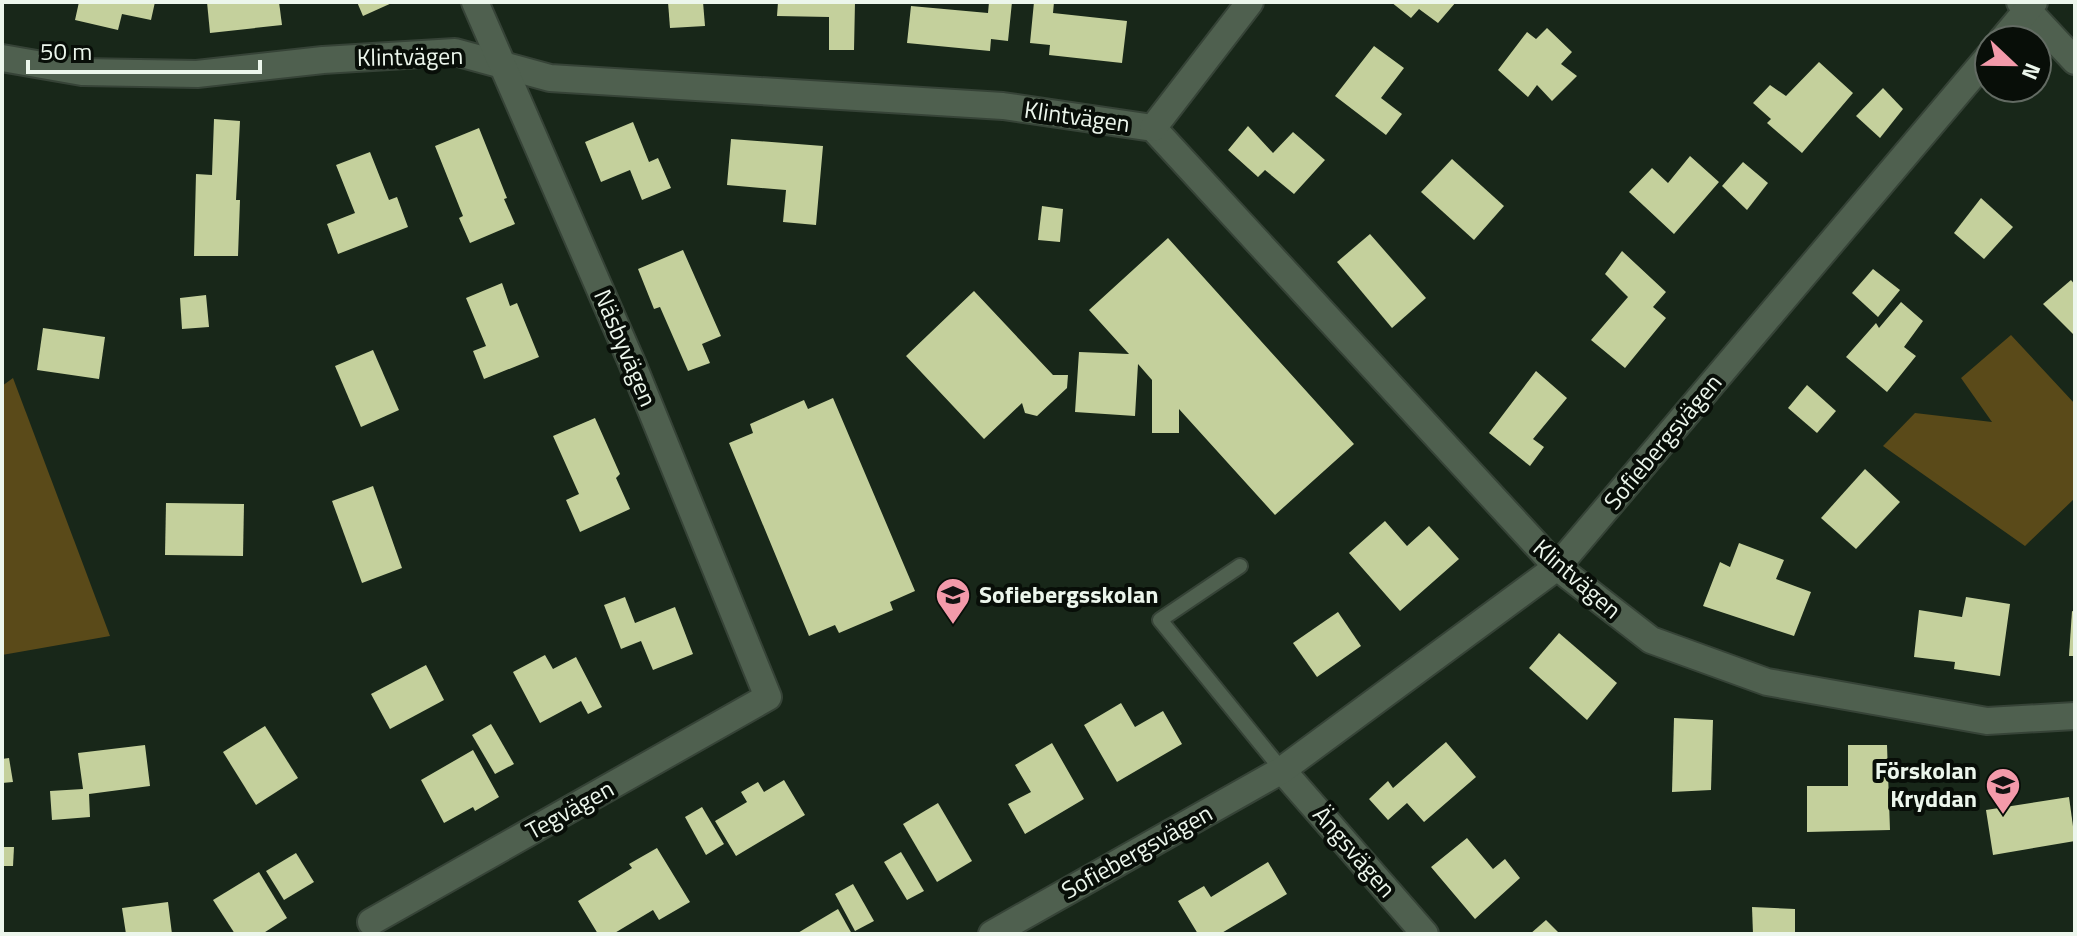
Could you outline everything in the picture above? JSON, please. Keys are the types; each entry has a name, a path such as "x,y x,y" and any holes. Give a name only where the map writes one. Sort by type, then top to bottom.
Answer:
{"street":[{"name":"Näsbyvägen","path":"475,2 632,363 768,697"},
{"path":"1153,128 1250,2"},
{"path":"2013,24 2027,5 2075,61"},
{"name":"Klintvägen","path":"2,58 82,72 197,74 323,60 455,52 550,78 1003,106 1153,128 1557,567 1651,640 1767,682 1987,721 2075,716"},
{"name":"Sofiebergsvägen","path":"992,934 1282,770 1557,567 1973,75"},
{"name":"Tegvägen","path":"367,930 768,697"},
{"name":"Ängsvägen","path":"1282,770 1425,934"}],"lane":[{"path":"1240,566 1160,620 1282,770"}],"shaded area":[{"path":"2011,335 2075,404 2075,498 2025,546 1883,446 1915,413 1992,422 1961,378"},
{"path":"13,378 110,636 2,655 2,386"}],"building":[{"path":"79,2 155,2 151,20 122,14 118,30 75,20"},
{"path":"207,2 279,2 282,25 210,33"},
{"path":"357,2 394,2 363,16"},
{"path":"668,2 703,2 705,26 670,28"},
{"path":"778,2 855,2 854,50 829,50 829,17 777,16"},
{"path":"989,2 1012,2 1008,41 991,39 990,51 907,43 911,6 988,13"},
{"path":"1034,2 1054,2 1053,13 1127,21 1122,63 1049,55 1050,45 1030,43"},
{"path":"1391,2 1456,2 1438,23 1419,9 1411,18"},
{"path":"1547,28 1572,52 1561,64 1577,76 1552,101 1537,85 1528,97 1498,70 1527,32 1536,39"},
{"path":"1374,46 1404,68 1381,98 1402,114 1386,135 1335,96"},
{"path":"1819,62 1853,93 1802,153 1767,123 1771,119 1753,103 1770,85 1786,96"},
{"path":"1883,88 1903,109 1880,138 1856,116"},
{"path":"214,119 240,121 236,200 240,200 238,256 194,256 196,174 212,175"},
{"path":"633,122 649,162 658,158 671,188 642,200 630,170 601,182 585,142"},
{"path":"1248,126 1273,153 1293,132 1325,160 1294,194 1265,170 1258,177 1228,150"},
{"path":"479,128 515,224 470,243 459,218 463,216 435,146"},
{"path":"731,139 823,146 816,225 783,222 786,190 727,185"},
{"path":"370,152 389,200 397,197 408,227 338,254 327,224 355,213 336,165"},
{"path":"1690,156 1719,182 1674,234 1629,192 1652,168 1668,183"},
{"path":"1452,159 1504,206 1474,240 1421,192"},
{"path":"1743,162 1768,183 1747,210 1722,186"},
{"path":"1981,198 2013,227 1984,259 1954,233"},
{"path":"1042,206 1063,209 1060,242 1038,240"},
{"path":"1370,234 1426,298 1392,328 1337,262"},
{"path":"1168,238 1354,444 1275,515 1179,409 1179,433 1152,433 1152,380 1138,364 1135,416 1075,412 1079,352 1129,354 1089,310"},
{"path":"683,250 721,336 702,344 710,363 688,371 660,307 654,309 638,269"},
{"path":"1622,251 1666,292 1653,307 1666,318 1625,368 1591,340 1628,297 1605,274"},
{"path":"1873,269 1900,290 1878,317 1852,293"},
{"path":"2071,280 2075,285 2075,336 2043,304"},
{"path":"502,283 510,306 517,303 539,357 484,379 473,351 486,346 466,298"},
{"path":"974,291 1053,375 1068,375 1067,388 1037,416 1025,413 1022,403 984,439 906,356"},
{"path":"206,295 209,327 182,329 180,298"},
{"path":"1901,302 1923,321 1904,347 1916,356 1887,392 1846,357 1876,323 1879,328"},
{"path":"43,328 105,337 99,379 37,370"},
{"path":"373,350 399,410 361,427 335,366"},
{"path":"1536,371 1567,398 1533,439 1544,447 1530,466 1489,433"},
{"path":"1807,385 1836,411 1817,433 1788,408"},
{"path":"833,398 915,591 890,602 893,610 839,633 835,625 809,636 729,443 753,433 750,424 804,400 808,409"},
{"path":"595,418 620,474 616,478 630,509 580,532 566,500 579,494 553,436"},
{"path":"1865,469 1900,502 1856,549 1821,518"},
{"path":"373,486 402,568 362,583 332,501"},
{"path":"166,503 244,504 243,556 165,555"},
{"path":"1385,521 1407,546 1429,526 1459,559 1400,611 1349,553"},
{"path":"1739,543 1784,560 1776,579 1811,592 1794,636 1703,606 1720,562 1730,567"},
{"path":"625,597 635,623 675,607 693,654 653,670 641,641 621,649 604,605"},
{"path":"1966,597 2010,604 2000,676 1954,669 1955,662 1914,657 1919,610 1962,617"},
{"path":"2072,611 2075,612 2075,656 2069,656"},
{"path":"1338,612 1361,646 1317,677 1293,643"},
{"path":"1559,633 1617,683 1587,720 1529,668"},
{"path":"545,655 553,669 576,657 602,707 588,714 581,701 540,723 513,672"},
{"path":"426,665 444,700 390,729 371,694"},
{"path":"1121,703 1135,727 1163,711 1182,744 1117,782 1084,725"},
{"path":"1674,718 1713,720 1711,790 1672,792"},
{"path":"491,724 514,764 495,774 472,735"},
{"path":"265,726 298,778 256,805 223,752"},
{"path":"1446,742 1476,777 1424,822 1407,803 1388,820 1369,799 1388,781 1393,788"},
{"path":"1052,743 1084,799 1025,834 1008,804 1031,792 1015,765"},
{"path":"145,745 150,786 89,794 90,817 52,820 50,791 83,789 78,753"},
{"path":"1848,745 1887,745 1890,830 1807,832 1807,786 1848,786"},
{"path":"473,750 499,797 444,823 421,780"},
{"path":"9,758 13,782 2,783 2,759"},
{"path":"784,780 805,815 736,856 715,821 747,802 741,792 758,782 764,792"},
{"path":"2069,797 2075,841 1993,855 1986,810"},
{"path":"938,803 972,861 937,882 903,824"},
{"path":"702,807 724,844 706,855 685,817"},
{"path":"1467,838 1493,869 1505,859 1520,878 1475,919 1431,867"},
{"path":"2,847 14,847 13,866 2,866"},
{"path":"657,848 690,902 659,920 653,910 613,934 598,934 578,901 632,868 629,864"},
{"path":"901,852 924,891 907,900 884,862"},
{"path":"296,853 314,882 284,900 266,871"},
{"path":"1268,862 1287,894 1220,934 1198,934 1178,901 1204,886 1211,897"},
{"path":"259,872 287,918 262,934 235,934 213,900"},
{"path":"853,884 874,921 855,931 835,894"},
{"path":"168,902 172,934 126,934 122,908"},
{"path":"1752,907 1795,909 1795,934 1753,934"},
{"path":"838,909 852,934 796,934"},
{"path":"1546,920 1560,934 1530,934"}],"place":[{"name":"Sofiebergsskolan","path":"953,626"},
{"name":"Förskolan Kryddan","path":"2003,816"}]}
